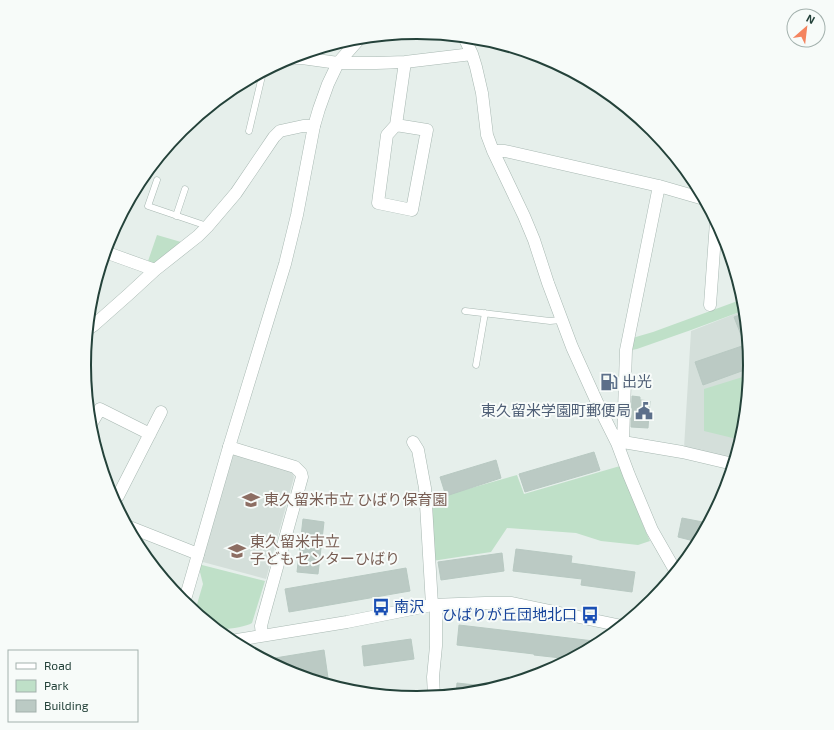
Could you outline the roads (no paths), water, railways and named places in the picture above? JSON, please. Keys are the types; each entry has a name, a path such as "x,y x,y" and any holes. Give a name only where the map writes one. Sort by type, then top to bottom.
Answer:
{"street":[{"path":"467,43 476,67 482,94 487,135 493,151 534,240 561,320 572,347 595,398 620,442 629,475 652,530 673,567"},
{"path":"186,596 291,242 314,126 323,96 338,63 354,45"},
{"path":"306,59 338,63 376,63 405,62 472,54"},
{"path":"396,125 426,130 412,210 378,203 386,135 396,125 405,62"},
{"path":"94,325 130,294 154,270 198,236 208,226 236,193 274,137 280,131 304,126 314,126"},
{"path":"493,151 505,151 659,186 696,197"},
{"path":"620,442 626,350 659,186"},
{"path":"710,305 715,234"},
{"path":"110,254 154,270"},
{"path":"95,417 100,409 150,434"},
{"path":"118,495 161,412"},
{"path":"413,442 418,450 425,488 436,646 433,677 434,690"},
{"path":"620,442 682,452 728,463"},
{"path":"229,447 295,467 301,473 302,477 264,612 262,636"},
{"path":"136,530 198,554"},
{"path":"241,639 346,622 434,605 512,603 614,624"}],"lane":[{"path":"249,131 261,79"},
{"path":"157,180 148,206 208,226"},
{"path":"176,216 185,189"},
{"path":"465,311 550,321 561,320"},
{"path":"476,365 485,313"}],"place":[{"name":"出光","path":"609,382"},
{"name":"東久留米学園町郵便局","path":"644,411"},
{"name":"東久留米市立 ひばり保育園","path":"251,500"},
{"name":"東久留米市立 子どもセンターひばり","path":"237,551"},
{"name":"南沢","path":"381,607"},
{"name":"ひばりが丘団地北口","path":"590,615"}]}
